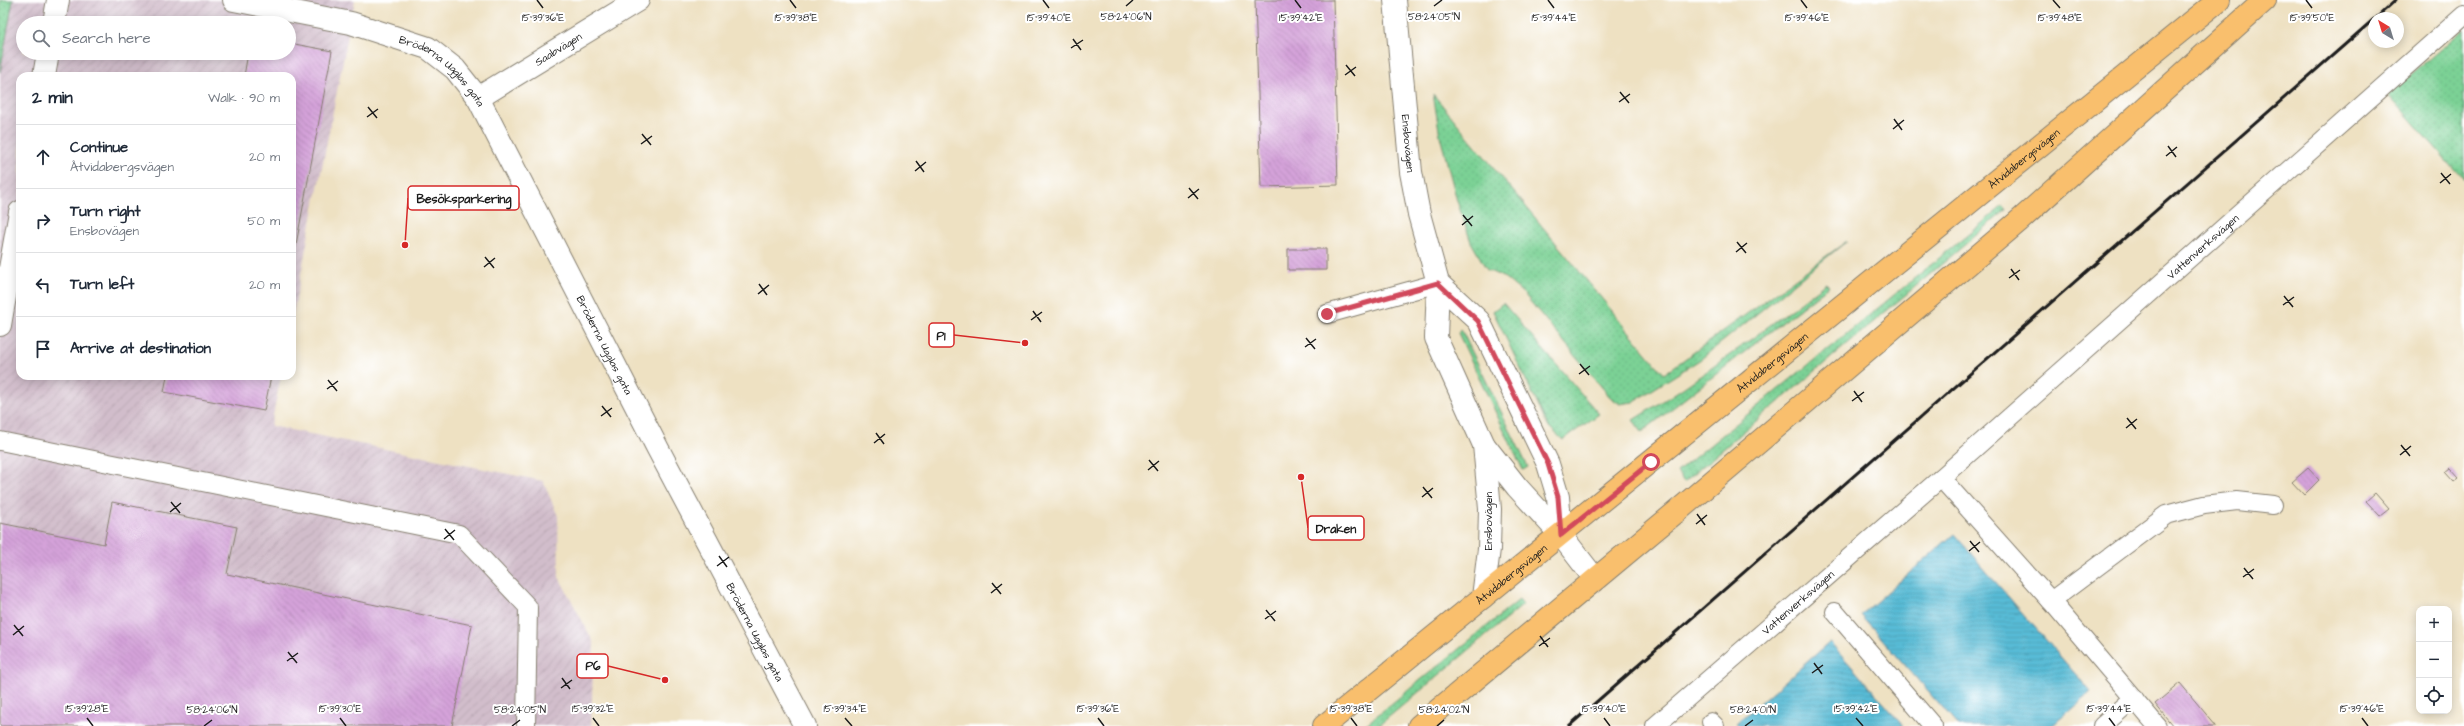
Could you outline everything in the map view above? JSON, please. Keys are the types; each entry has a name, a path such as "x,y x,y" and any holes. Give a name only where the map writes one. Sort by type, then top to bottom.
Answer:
{"main road":[{"name":"Åtvidabergsvägen","path":"1324,726 2219,0"},
{"path":"1419,726 2019,221 2265,0"}],"street":[{"path":"55,16 58,0"},
{"name":"Bröderna Ugglas gata","path":"234,0 351,23 428,48 455,69 478,98 658,449 805,726"},
{"name":"Saabvägen","path":"478,98 638,0"},
{"name":"Ensbovägen","path":"1395,0 1412,172 1419,214 1438,283 1436,338 1484,445 1518,487 1561,535 1595,579"},
{"path":"45,72 47,60"},
{"path":"0,325 16,235"},
{"path":"1438,283 1478,321 1486,335 1548,464 1558,497 1561,535"},
{"name":"Ensbovägen","path":"1483,597 1489,549 1490,509 1484,445"}],"lane":[{"name":"Vattenverksvägen","path":"1655,726 1941,478 2464,15"},
{"path":"1327,314 1438,283"},
{"path":"0,441 459,534 528,607 526,726"},
{"path":"1941,478 2051,601 2157,726"},
{"path":"2051,601 2166,515 2204,505 2237,501 2273,505"},
{"path":"1835,612 1933,726"},
{"path":"2102,726 2134,698"}],"shaded area":[{"path":"0,0 355,0 296,299 296,72 16,72 16,380 280,380 271,426 543,481 558,516 559,577 594,643 591,726 0,726"}],"green space":[{"path":"0,0 13,0 0,72"},
{"path":"2464,29 2464,180 2388,94"},
{"path":"1433,94 1664,374 1847,241 1701,359 1633,402 1620,404 1610,397 1524,294 1505,278 1487,270 1471,242 1457,201 1440,136"},
{"path":"2003,206 2006,210 1684,482 1677,472"},
{"path":"1826,283 1829,286 1642,432 1633,420 1707,371"},
{"path":"1503,303 1599,414 1563,440 1548,426 1493,311"},
{"path":"1461,329 1528,467 1523,470 1458,333"},
{"path":"1519,600 1523,605 1378,726 1364,726"}],"water":[{"path":"1954,534 2091,692 2052,726 1958,726 1861,615"},
{"path":"1830,642 1904,726 1740,726 1737,723"}],"building":[{"path":"1255,0 1333,0 1338,185 1261,187"},
{"path":"296,44 332,51 296,245 296,72 245,72 247,60 296,60"},
{"path":"1288,249 1326,249 1326,270 1288,270"},
{"path":"166,380 270,380 264,411 164,392"},
{"path":"2308,468 2319,480 2304,495 2292,482"},
{"path":"2450,468 2459,478 2454,482 2445,472"},
{"path":"2375,493 2389,509 2380,516 2366,501"},
{"path":"112,502 237,527 227,574 472,625 452,726 0,726 0,523 104,544"},
{"path":"2180,683 2216,726 2173,726 2155,704"}],"railway":[{"path":"2383,12 2396,0"},
{"path":"1569,726 2368,24"}],"place":[{"name":"Besöksparkering","path":"405,245"},
{"name":"P1","path":"1025,343"},
{"name":"Draken","path":"1301,477"},
{"name":"P6","path":"665,680"}],"route":[{"path":"1327,314 1438,283 1478,321 1548,464 1558,497 1561,535 1651,462"}]}
